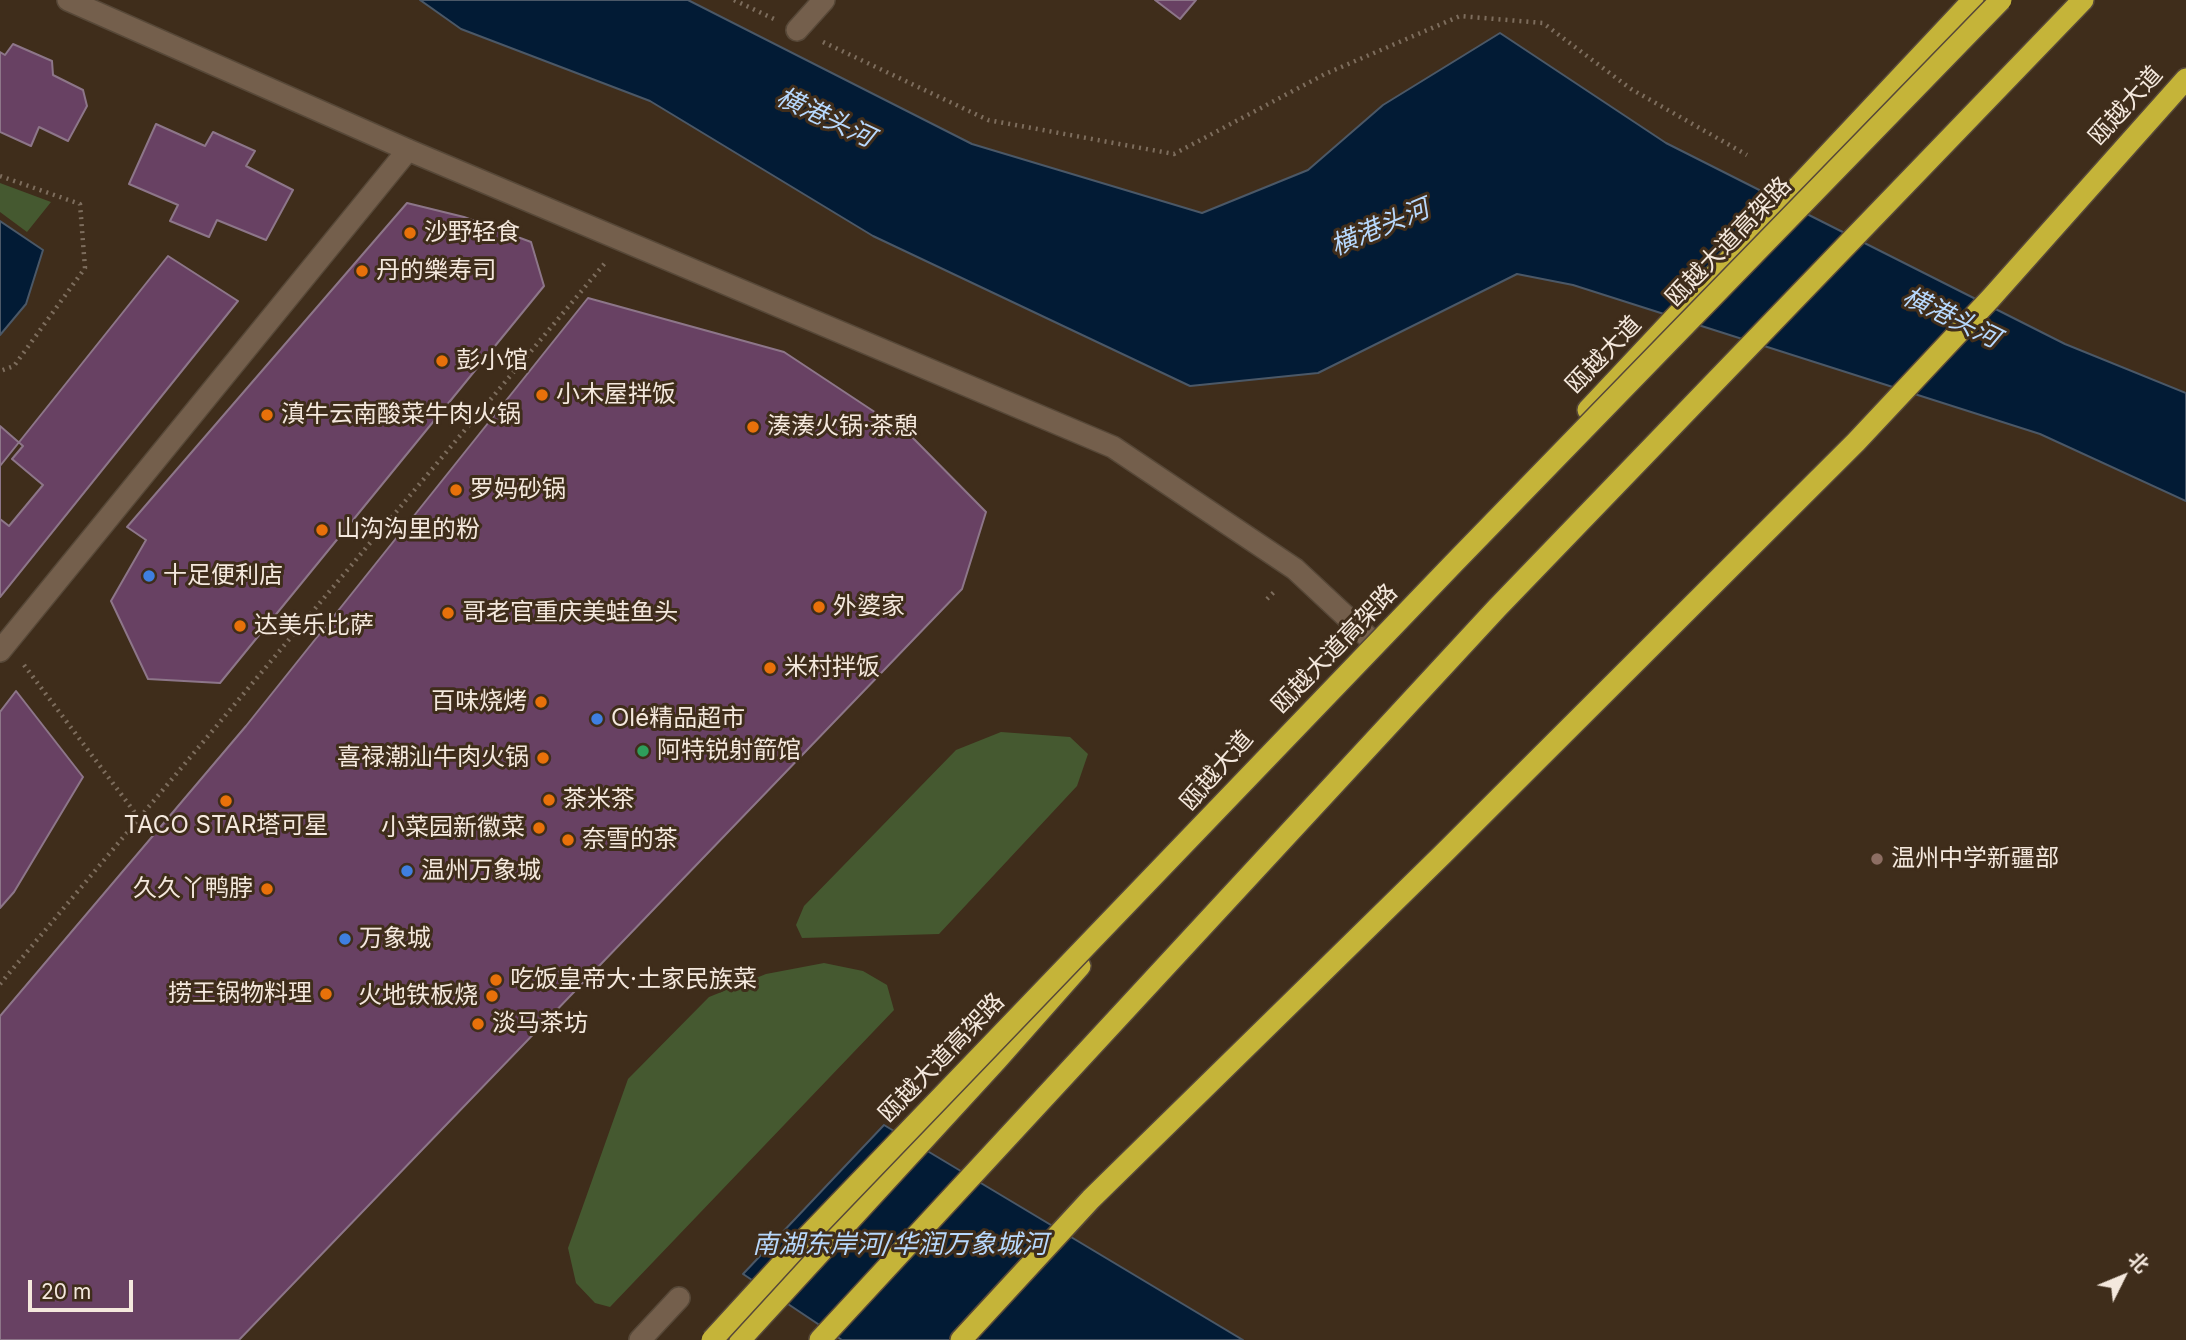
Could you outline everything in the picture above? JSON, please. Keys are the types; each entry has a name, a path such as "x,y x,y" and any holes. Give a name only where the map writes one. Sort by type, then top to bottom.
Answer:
{"highway":[{"name":"瓯越大道","path":"743,1337 956,1104 1369,638 1671,324 1973,0"},
{"name":"瓯越大道高架路","path":"712,1340 799,1245 1444,574 2001,0"},
{"path":"820,1340 1497,607 2083,0"},
{"name":"瓯越大道","path":"961,1340 1091,1199 1453,844 1856,442 1991,298 2186,79"}],"street":[{"path":"68,0 408,150 1113,447 1295,569 1369,638"},
{"path":"797,30 824,0"},
{"path":"4,646 408,150"},
{"path":"640,1340 679,1298"}],"path":[{"path":"734,0 988,120 1174,154 1325,74 1460,16 1543,23 1631,89 1747,155"},
{"path":"0,176 80,204 85,268 14,366 0,371"},
{"path":"0,984 624,240"},
{"path":"4,646 139,818"}],"green space":[{"path":"0,183 51,202 27,232 0,212"},
{"path":"1001,732 1070,737 1088,754 1077,786 939,934 802,938 796,925 804,906 956,750"},
{"path":"824,963 863,971 887,985 894,1010 610,1307 595,1303 576,1283 568,1248 628,1079 709,997 766,974"}],"water":[{"name":"横港头河","path":"420,0 688,0 972,144 1202,213 1308,170 1383,105 1500,33 1666,143 2065,344 2186,393 2186,501 2040,434 1573,285 1517,274 1318,373 1190,386 873,236 650,101 461,29"},
{"path":"0,221 43,250 26,304 0,335"},
{"name":"南湖东岸河/华润万象城河","path":"884,1125 1243,1340 842,1340 743,1274"}],"building":[{"path":"1155,0 1196,0 1180,19"},
{"path":"13,44 52,61 53,75 83,90 87,106 68,141 39,127 31,146 0,132 0,52 5,55"},
{"path":"156,124 205,146 213,132 255,151 246,166 293,190 266,240 217,220 209,237 170,221 178,205 129,184"},
{"path":"407,203 464,217 531,242 544,286 220,683 148,679 111,601 146,540 127,527"},
{"path":"168,256 238,301 0,597 0,466"},
{"name":"温州万象城","path":"588,298 784,352 911,436 986,512 962,589 239,1340 0,1340 0,1016 246,726"},
{"path":"0,426 23,446 12,459 43,485 9,526 0,519"},
{"path":"16,691 83,777 14,892 0,908 0,712"}],"place":[{"name":"沙野轻食","path":"410,233"},
{"name":"丹的樂寿司","path":"362,271"},
{"name":"彭小馆","path":"442,361"},
{"name":"小木屋拌饭","path":"542,395"},
{"name":"滇牛云南酸菜牛肉火锅","path":"267,415"},
{"name":"湊湊火锅·茶憩","path":"753,427"},
{"name":"罗妈砂锅","path":"456,490"},
{"name":"山沟沟里的粉","path":"322,530"},
{"name":"十足便利店","path":"149,576"},
{"name":"外婆家","path":"819,607"},
{"name":"哥老官重庆美蛙鱼头","path":"448,613"},
{"name":"达美乐比萨","path":"240,626"},
{"name":"米村拌饭","path":"770,668"},
{"name":"百味烧烤","path":"541,702"},
{"name":"Olé精品超市","path":"597,719"},
{"name":"阿特锐射箭馆","path":"643,751"},
{"name":"喜禄潮汕牛肉火锅","path":"543,758"},
{"name":"茶米茶","path":"549,800"},
{"name":"TACO STAR塔可星","path":"226,801"},
{"name":"小菜园新徽菜","path":"539,828"},
{"name":"奈雪的茶","path":"568,840"},
{"name":"温州中学新疆部","path":"1877,859"},
{"name":"温州万象城","path":"407,871"},
{"name":"久久丫鸭脖","path":"267,889"},
{"name":"万象城","path":"345,939"},
{"name":"吃饭皇帝大·土家民族菜","path":"496,980"},
{"name":"捞王锅物料理","path":"326,994"},
{"name":"火地铁板烧","path":"492,996"},
{"name":"淡马茶坊","path":"478,1024"}]}
